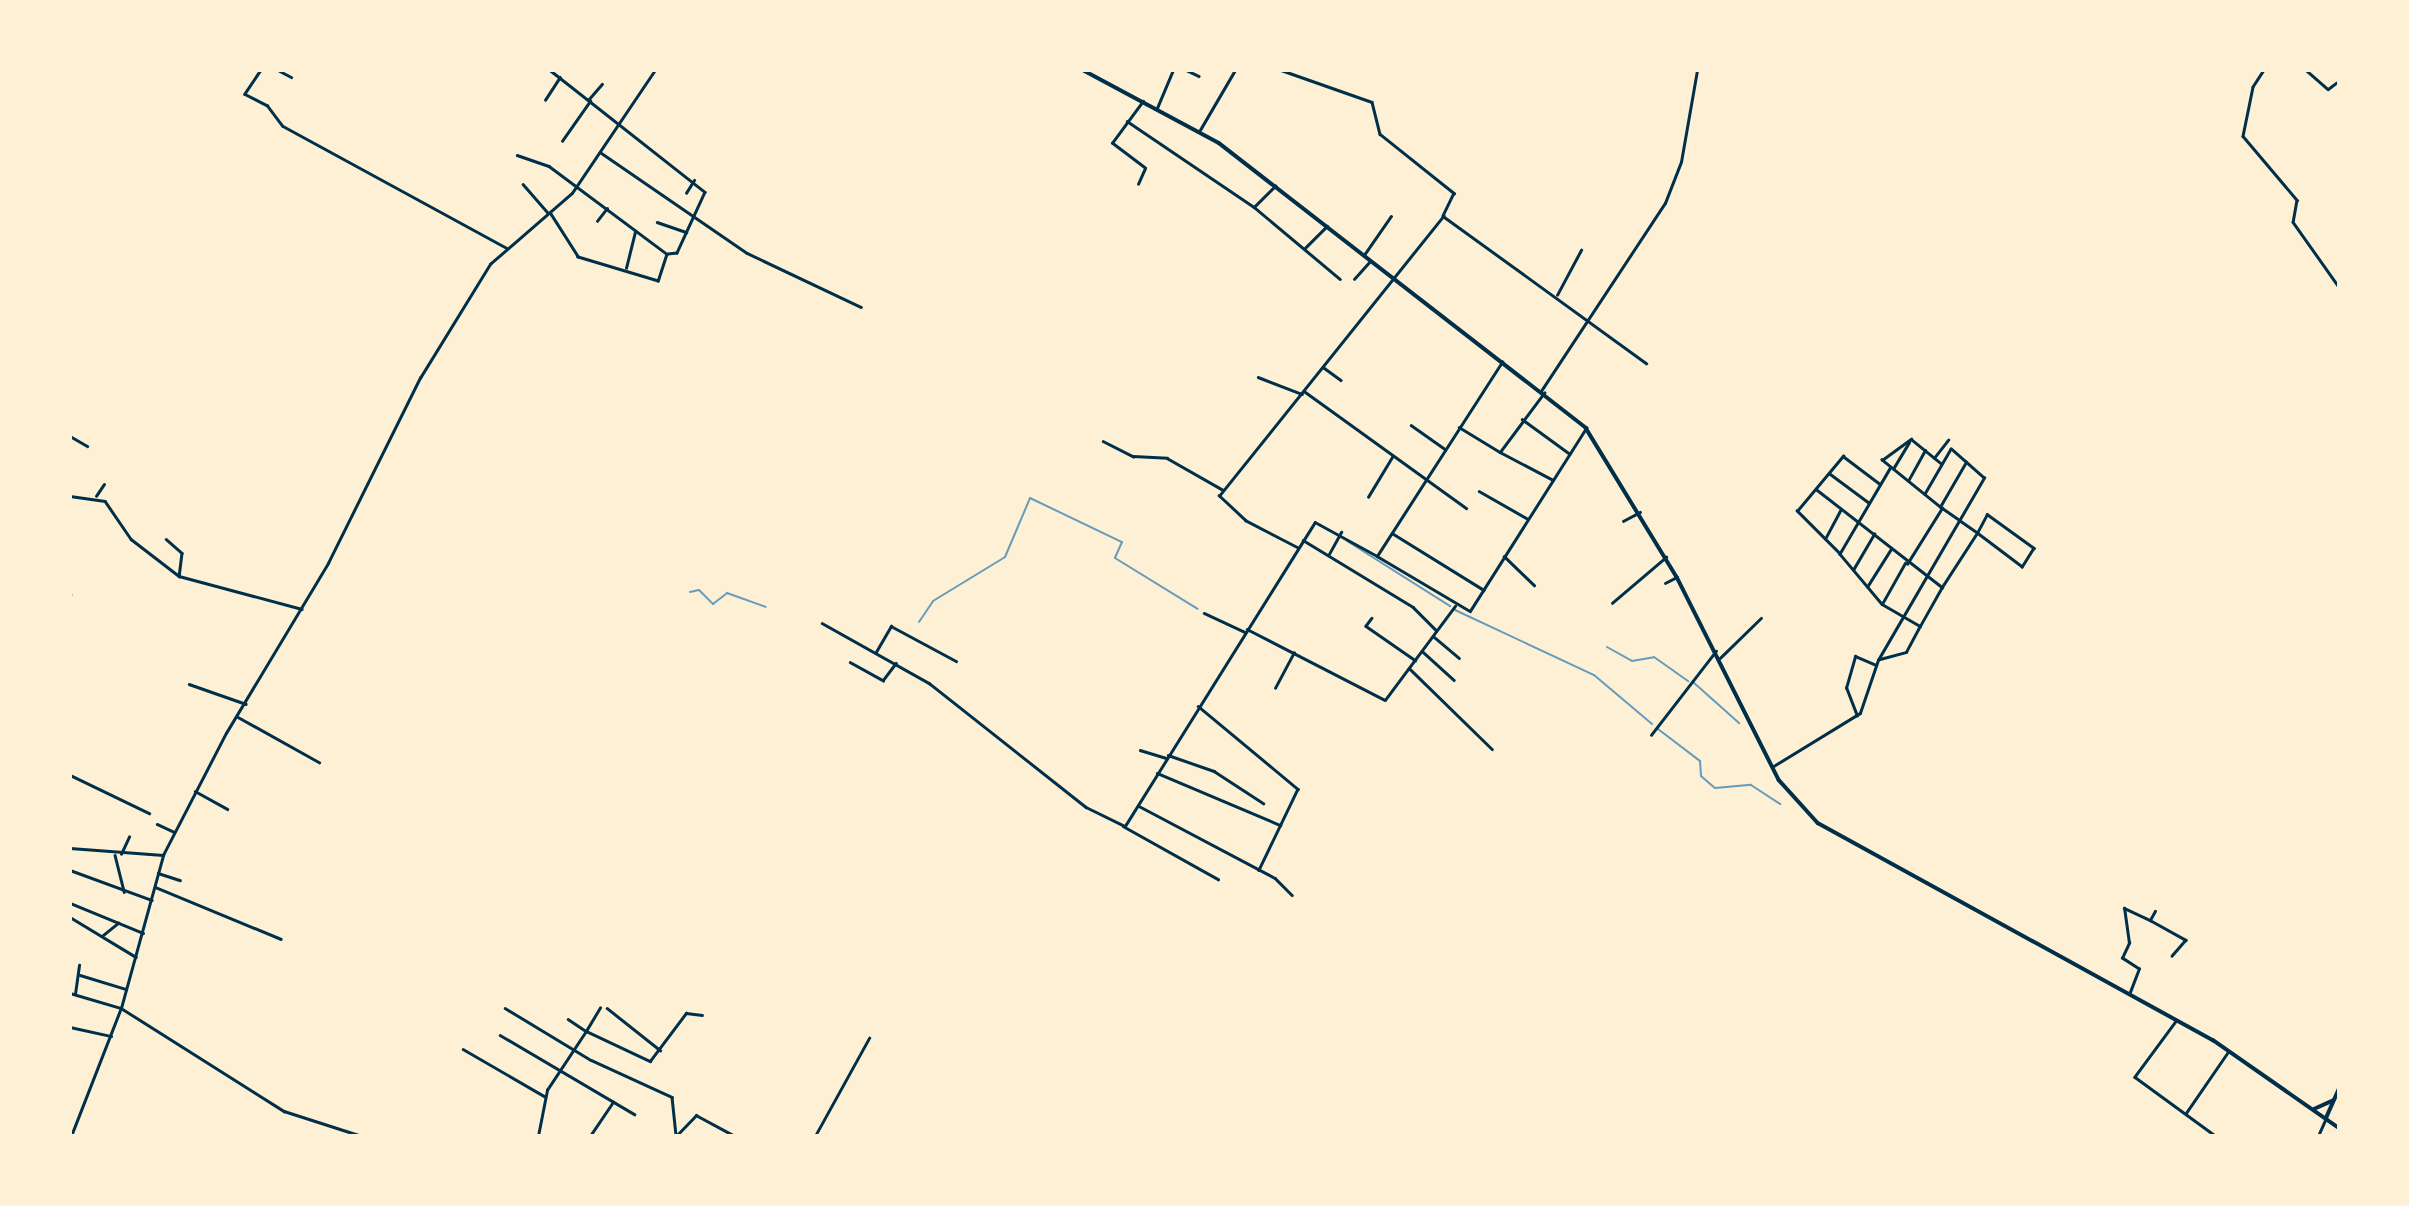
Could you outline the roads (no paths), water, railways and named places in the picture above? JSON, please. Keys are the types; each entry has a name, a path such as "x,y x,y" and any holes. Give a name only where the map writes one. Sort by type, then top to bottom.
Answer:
{"main road":[{"path":"1083,70 1200,130 1543,392 1586,428 1666,557 1720,658 1772,766 1797,803 1842,842 2177,1019 2229,1049 2339,1128"},
{"path":"2326,1118 2339,1089"},
{"path":"2314,1109 2332,1101"}],"street":[{"path":"261,70 245,94 267,105 283,126 506,248"},
{"path":"278,70 291,77"},
{"path":"517,155 578,185 667,254 677,253 706,194 694,180 550,70"},
{"path":"545,100 561,70"},
{"path":"71,1136 121,1008 163,855 195,792 302,609 420,378 469,295 506,248 549,214 578,185 655,70"},
{"path":"1157,108 1173,70"},
{"path":"1186,70 1199,76"},
{"path":"1200,130 1235,70"},
{"path":"1281,70 1372,102 1380,134 1454,193 1443,216 1223,490 1220,501 1298,548"},
{"path":"1500,452 1543,392 1663,207 1681,162 1697,70"},
{"path":"2264,70 2253,87 2243,136 2297,200 2293,222 2339,287"},
{"path":"2306,70 2328,89 2336,82"},
{"path":"562,141 602,84"},
{"path":"1138,184 1145,168 1112,142 1143,101"},
{"path":"1127,121 1254,206 1340,279"},
{"path":"600,152 747,253 861,307"},
{"path":"686,193 694,180"},
{"path":"523,184 549,214 578,257 626,268 658,281 667,254"},
{"path":"1254,206 1275,186"},
{"path":"597,220 607,208"},
{"path":"1364,255 1391,216"},
{"path":"1443,216 1590,318 1646,363"},
{"path":"657,222 686,232"},
{"path":"1306,248 1326,226"},
{"path":"626,268 635,231"},
{"path":"1557,295 1581,250"},
{"path":"1354,279 1371,260"},
{"path":"1377,556 1502,362"},
{"path":"1323,367 1341,380"},
{"path":"1258,377 1303,393 1466,508"},
{"path":"1522,419 1570,454"},
{"path":"1411,425 1445,449"},
{"path":"1459,427 1553,480"},
{"path":"1123,826 1139,806 1198,706 1318,519 1455,606 1470,611 1586,428"},
{"path":"70,436 88,446"},
{"path":"1911,439 1942,464"},
{"path":"1840,554 1868,502 1911,439"},
{"path":"1878,660 1906,652 1941,587 1977,534 1987,514 2034,548 2022,567 1977,534 1941,507 1925,494 1908,482 1882,460 1911,439"},
{"path":"1934,458 1948,440"},
{"path":"1103,441 1133,456 1167,458 1223,490"},
{"path":"1772,766 1837,732 1857,716 1878,660 1984,478 1951,449 1925,494"},
{"path":"1908,482 1925,450"},
{"path":"1880,484 1843,456 1797,511 1840,554 1882,604 1920,626"},
{"path":"1368,496 1392,457"},
{"path":"1882,604 1966,462"},
{"path":"1829,473 1868,502"},
{"path":"96,496 104,485"},
{"path":"1815,489 1892,548 1906,564 1941,587"},
{"path":"1479,491 1528,519"},
{"path":"70,496 96,496 151,559 178,576 302,609"},
{"path":"1825,539 1840,510"},
{"path":"1623,521 1640,512"},
{"path":"1329,554 1341,533"},
{"path":"1391,533 1484,590"},
{"path":"1853,570 1874,534"},
{"path":"166,539 182,552 178,576"},
{"path":"1303,540 1413,607 1437,631"},
{"path":"1867,587 1892,548"},
{"path":"1504,556 1534,585"},
{"path":"1612,603 1666,557"},
{"path":"1665,583 1677,577"},
{"path":"1204,613 1294,653 1385,700 1455,606"},
{"path":"1372,618 1366,626 1415,660"},
{"path":"1720,658 1761,618"},
{"path":"822,623 896,663 978,716 1086,807 1218,879"},
{"path":"876,652 891,626 956,661"},
{"path":"1433,636 1459,658"},
{"path":"1422,651 1454,680"},
{"path":"1650,735 1716,651"},
{"path":"1275,688 1294,653"},
{"path":"1857,716 1846,688 1855,656 1876,665"},
{"path":"850,662 883,680 896,663"},
{"path":"1409,668 1492,749"},
{"path":"190,684 246,704"},
{"path":"1198,706 1298,787 1259,870"},
{"path":"238,717 319,762"},
{"path":"1140,750 1214,771 1263,803"},
{"path":"1157,773 1281,825"},
{"path":"70,775 110,789 149,813"},
{"path":"195,792 227,809"},
{"path":"1139,806 1259,870 1292,895"},
{"path":"157,824 174,832"},
{"path":"127,893 118,854 129,837"},
{"path":"70,848 118,854 163,855"},
{"path":"70,870 152,900"},
{"path":"158,873 180,880"},
{"path":"155,887 281,939"},
{"path":"70,903 143,933"},
{"path":"2130,992 2139,969 2122,958 2129,943 2124,908 2186,940 2172,957"},
{"path":"2150,920 2155,911"},
{"path":"70,917 136,957"},
{"path":"99,935 117,922"},
{"path":"75,994 82,976 79,965"},
{"path":"82,976 126,989"},
{"path":"70,993 121,1008 284,1111 362,1136"},
{"path":"505,1008 570,1047 673,1097 676,1136"},
{"path":"538,1136 544,1096 556,1070 600,1008"},
{"path":"607,1008 660,1050"},
{"path":"568,1019 586,1031 647,1061 660,1050 686,1013 702,1015"},
{"path":"2177,1019 2135,1077 2216,1136"},
{"path":"70,1027 111,1036"},
{"path":"500,1035 634,1114"},
{"path":"815,1136 869,1038"},
{"path":"463,1049 544,1096"},
{"path":"2186,1112 2229,1049"},
{"path":"590,1136 613,1102"},
{"path":"676,1136 696,1115 735,1136"},
{"path":"2318,1136 2326,1118"}],"waterway":[{"path":"919,622 933,601 1005,557 1030,498 1122,542 1115,558 1198,609"},
{"path":"1347,541 1450,606"},
{"path":"690,592 699,590 713,604 727,593 766,607"},
{"path":"1455,610 1594,675 1652,724"},
{"path":"1607,647 1632,661 1654,657 1688,681"},
{"path":"1693,682 1739,723"},
{"path":"1658,729 1700,761 1701,776 1715,788 1751,785 1780,804"}]}
